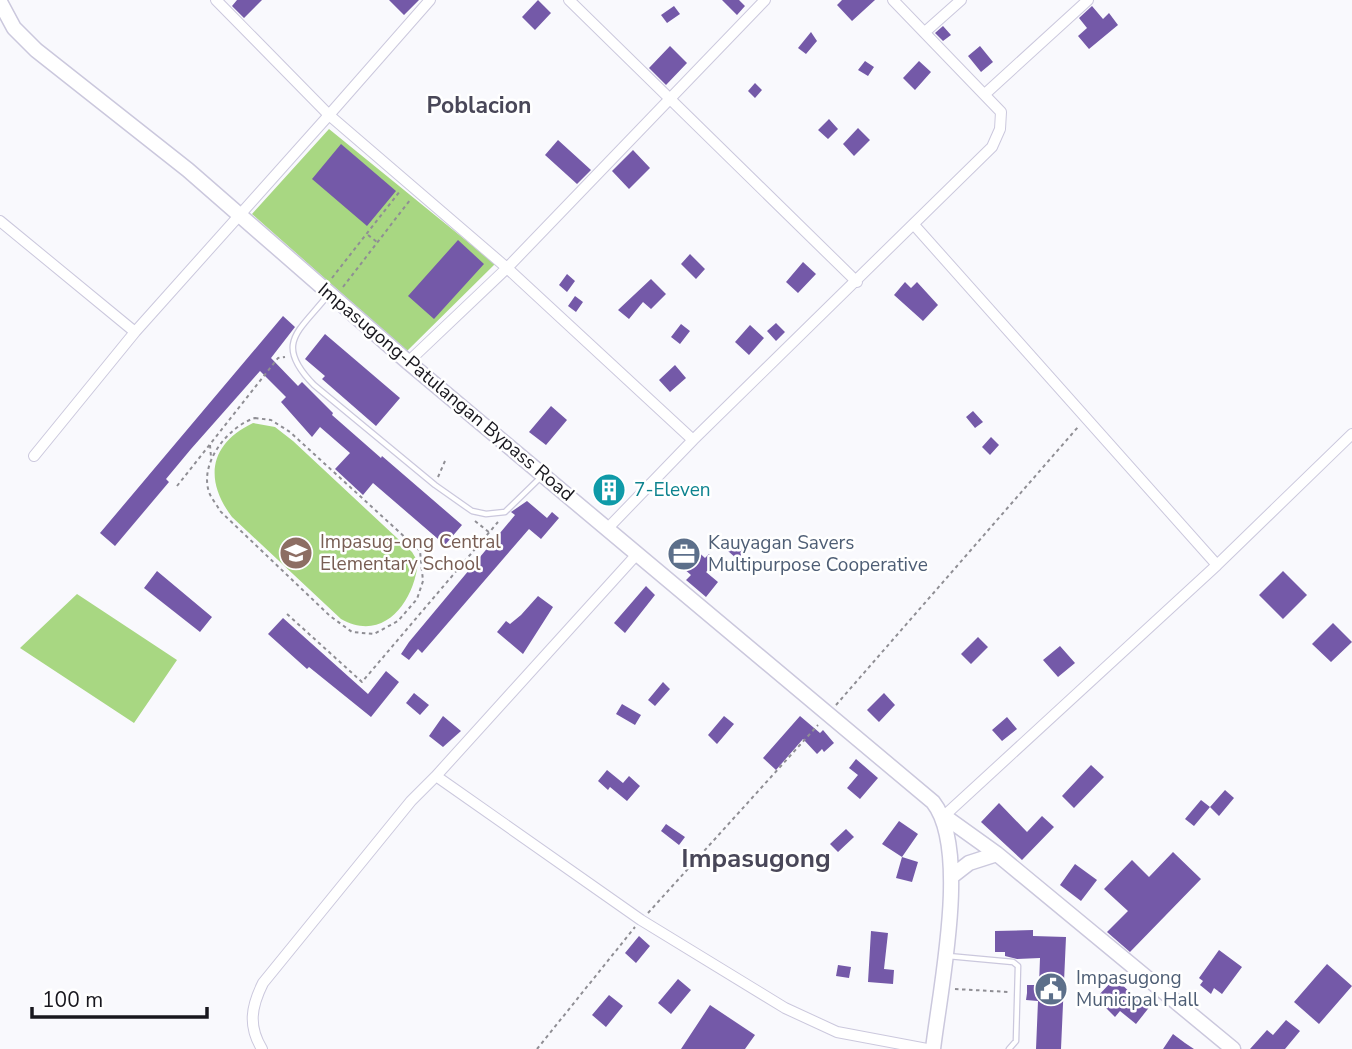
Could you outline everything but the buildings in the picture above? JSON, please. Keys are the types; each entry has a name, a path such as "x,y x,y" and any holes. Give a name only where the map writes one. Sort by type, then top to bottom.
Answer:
{"main road":[{"name":"Impasugong-Patulangan Bypass Road","path":"0,2 14,28 36,50 240,214 408,362 920,789 944,816 997,854 1233,1049"},
{"path":"930,1049 944,956 951,877 949,837 944,816"},
{"path":"951,877 978,859 997,854"}],"street":[{"path":"216,0 329,115 507,268 693,440"},
{"path":"34,456 135,332 430,0"},
{"path":"569,0 857,282"},
{"path":"408,362 507,268 765,0"},
{"path":"608,528 693,440 915,226 992,147 1000,129 1001,112 892,0"},
{"path":"925,32 961,0"},
{"path":"985,94 1088,0"},
{"path":"0,221 135,332"},
{"path":"915,226 1217,565"},
{"path":"944,816 1217,565 1352,434"},
{"path":"262,1049 254,1035 252,1019 254,1001 263,983 436,776 638,553"},
{"path":"436,776 641,920 813,1023 838,1032 930,1049"}],"lane":[{"path":"329,294 295,335 293,356 297,367 314,384 435,485 472,511 486,514 505,512 544,474"},
{"path":"944,956 1013,962 1020,971 1016,1041 1009,1049"}],"path":[{"path":"329,294 367,234 408,182"},
{"path":"329,294 377,242 417,190"},
{"path":"367,234 377,242"},
{"path":"177,486 278,358 293,356"},
{"path":"210,444 209,491 220,511 330,616 352,632 374,634 398,621 417,600 424,581 420,551 290,432 271,420 255,418 243,422 211,459"},
{"path":"537,1049 641,920 829,713 1086,418"},
{"path":"435,485 445,461"},
{"path":"472,511 473,520 490,534"},
{"path":"287,614 362,682 490,534 505,512"},
{"path":"940,988 1020,992"}],"green space":[{"path":"329,129 495,264 407,351 252,214"},
{"path":"253,423 275,427 293,441 412,552 418,562 410,591 403,604 383,622 371,626 356,625 341,619 232,517 217,490 216,464 227,441"},
{"path":"77,594 177,660 134,723 20,648"}],"place":[{"name":"7-Eleven","path":"609,490"},
{"name":"Impasug-ong Central Elementary School","path":"296,553"},
{"name":"Kauyagan Savers Multipurpose Cooperative","path":"684,554"},
{"name":"Impasugong Municipal Hall","path":"1051,989"}],"district":[{"name":"Poblacion","path":"479,105"},
{"name":"Impasugong","path":"756,858"}]}
